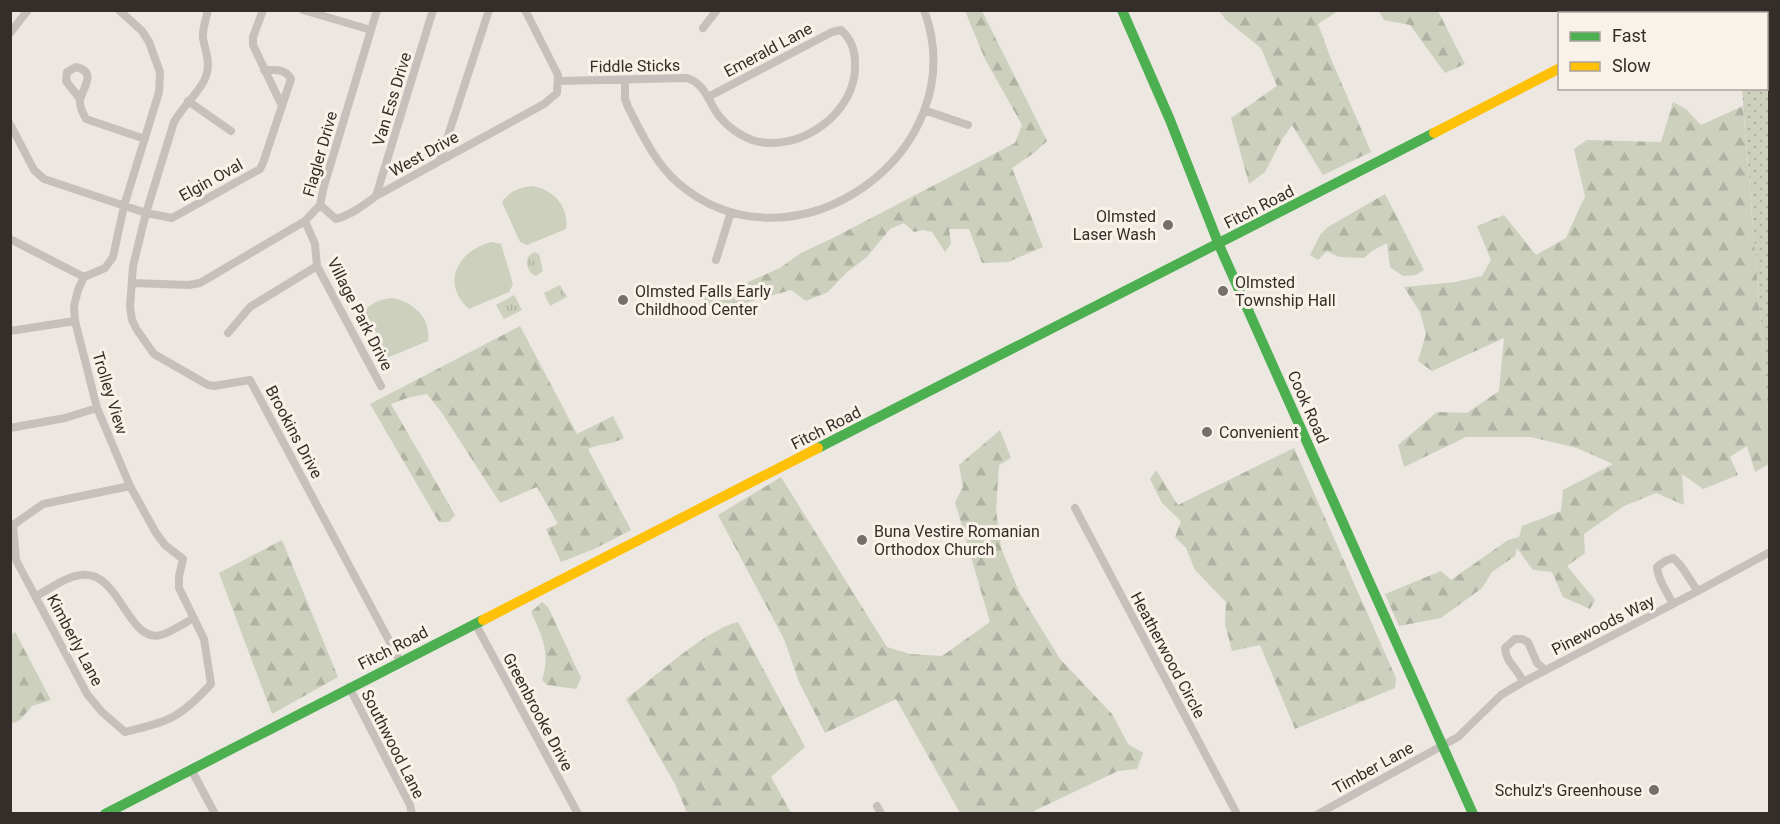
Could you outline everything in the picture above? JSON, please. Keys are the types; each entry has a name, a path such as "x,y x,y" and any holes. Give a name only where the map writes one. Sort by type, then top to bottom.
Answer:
{"street":[{"path":"10,33 28,10"},
{"name":"Brookins Drive","path":"208,10 203,28 203,39 208,55 206,78 181,108 174,122 146,213 134,266 130,307 132,320 140,337 154,354 214,386 250,380 400,662"},
{"path":"263,10 253,37 253,45 282,106"},
{"path":"303,10 371,30"},
{"name":"Flagler Drive","path":"132,283 189,285 200,283 305,221 320,205 376,10"},
{"name":"Van Ess Drive","path":"376,196 433,10"},
{"path":"440,160 489,10"},
{"path":"525,10 558,75 558,81"},
{"path":"703,28 717,10"},
{"path":"625,80 625,99 628,108 653,154 666,171 694,195 731,212 758,217 788,217 820,210 862,189 885,171 904,149 924,110 928,94 932,60 930,36 924,10"},
{"name":"Cook Road","path":"1122,10 1170,120 1219,244 1473,813"},
{"path":"10,239 84,278 105,268 113,258 124,206 159,92 160,72 149,42 121,11"},
{"name":"Fiddle Sticks","path":"558,81 687,78 699,84 729,127 754,140 783,142 806,134 835,116 852,88 855,57 851,42 841,30"},
{"name":"Emerald Lane","path":"708,97 826,35 841,30"},
{"name":"Fitch Road","path":"105,813 1558,69"},
{"name":"Elgin Oval","path":"10,124 34,170 44,179 146,213 171,218 260,169 291,79 282,70 264,70"},
{"name":"West Drive","path":"320,205 336,219 343,217 440,160 544,104 557,93 558,81"},
{"path":"80,99 86,119 145,139"},
{"path":"188,101 231,131"},
{"path":"924,110 968,125"},
{"path":"716,260 731,212"},
{"name":"Village Park Drive","path":"305,221 315,244 317,266 381,386"},
{"path":"228,333 250,307 317,266"},
{"name":"Trolley View","path":"84,278 74,306 75,321 97,408 130,486 156,533 183,559 179,588 194,618"},
{"path":"10,332 75,321"},
{"path":"10,428 55,420 97,408"},
{"name":"Kimberly Lane","path":"130,486 43,504 13,525 16,560 87,694 102,712 125,732 173,718 194,703 211,684 204,639 194,618"},
{"name":"Heatherwood Circle","path":"1075,508 1238,813"},
{"name":"Pinewoods Way","path":"1442,746 1458,737 1501,695 1770,552"},
{"name":"Pinewoods Way","path":"1673,604 1667,590 1658,579 1657,567 1665,561 1673,558 1682,564 1686,576 1698,591"},
{"path":"36,596 72,578 83,575 95,576 109,586 130,617 148,634 160,636 194,618"},
{"name":"Greenbrooke Drive","path":"475,623 578,813"},
{"name":"Pinewoods Way","path":"1523,682 1520,672 1508,661 1505,654 1505,648 1515,639 1528,642 1537,663 1545,670"},
{"name":"Southwood Lane","path":"349,687 412,813"},
{"name":"Timber Lane","path":"1318,813 1442,746"},
{"path":"191,769 215,813"}],"green space":[{"path":"965,11 982,11 1047,141 1012,168 1043,247 1008,262 982,263 969,229 949,229 951,244 945,252 932,232 923,230 914,232 904,223 890,229 867,257 846,273 828,292 806,301 791,290 714,312 701,298 714,292 739,286 780,268 801,253 1015,143 1022,125 985,59"},
{"path":"1219,11 1338,11 1318,24 1371,152 1323,175 1292,125 1265,172 1249,184 1231,118 1277,86 1261,48 1226,20"},
{"path":"1379,11 1438,11 1465,64 1445,73 1410,25 1384,20"},
{"path":"1769,11 1769,425 1742,90 1768,90 1768,12 1736,12"},
{"path":"1673,102 1686,109 1701,125 1743,106 1769,425 1769,464 1755,472 1747,446 1730,457 1738,475 1703,489 1682,474 1684,505 1656,493 1624,506 1584,534 1585,553 1567,566 1595,600 1590,609 1563,597 1552,572 1533,570 1517,548 1515,556 1492,572 1482,588 1441,618 1399,626 1385,594 1441,571 1451,580 1508,540 1519,537 1522,526 1561,511 1563,490 1613,464 1577,448 1531,437 1466,437 1404,467 1398,445 1437,412 1467,413 1499,391 1504,338 1432,371 1418,361 1426,334 1420,312 1404,287 1456,282 1482,276 1491,260 1477,226 1504,215 1536,255 1566,238 1585,196 1574,149 1587,140 1661,142"},
{"path":"532,186 547,191 558,200 565,213 566,229 527,245 520,242 502,202 515,191"},
{"path":"1385,194 1424,270 1416,275 1403,276 1390,267 1387,243 1364,258 1339,257 1327,251 1318,260 1310,255 1320,235 1328,227"},
{"path":"492,242 501,244 513,284 509,292 469,309 460,299 456,289 457,269 470,252"},
{"path":"534,252 539,254 543,271 536,276 527,266 528,257"},
{"path":"560,285 567,297 550,306 544,293"},
{"path":"514,295 522,310 504,319 496,305"},
{"path":"392,298 407,303 419,312 427,325 428,341 389,357 382,354 361,315 375,303"},
{"path":"520,326 577,434 613,416 624,438 588,449 631,530 594,549 561,562 546,529 558,524 537,487 500,503 442,413 427,394 391,404 455,515 449,522 439,522 370,404"},
{"path":"1000,430 1011,458 999,465 996,510 1001,548 1020,594 1060,659 1112,714 1128,744 1143,753 1137,769 1118,771 1034,813 960,813 896,699 825,733 799,682 784,639 718,515 781,477 887,647 910,654 942,656 990,622 955,502 963,487 959,465"},
{"path":"1294,448 1396,678 1395,688 1295,729 1260,645 1232,651 1225,624 1226,602 1195,570 1186,548 1175,537 1181,521 1162,503 1150,479 1156,470 1178,505"},
{"path":"282,540 338,677 272,714 219,573"},
{"path":"542,602 548,607 581,678 576,689 547,685 542,680 546,661 544,645 531,612"},
{"path":"738,622 805,747 771,777 791,813 687,813 675,784 626,699 696,644 725,626"},
{"path":"15,632 51,700 32,706 20,720 11,724 10,636"}],"traffic: fast":[{"path":"1122,10 1170,120 1219,245 1473,814"},
{"path":"818,448 1434,133"},
{"path":"105,814 483,620"}],"traffic: slow":[{"path":"1434,133 1558,69"},
{"path":"483,620 818,448"}],"place":[{"name":"Olmsted Laser Wash","path":"1168,225"},
{"name":"Olmsted Township Hall","path":"1223,291"},
{"name":"Olmsted Falls Early Childhood Center","path":"623,300"},
{"name":"Convenient","path":"1207,432"},
{"name":"Buna Vestire Romanian Orthodox Church","path":"862,540"},
{"name":"Schulz's Greenhouse","path":"1654,790"}]}
